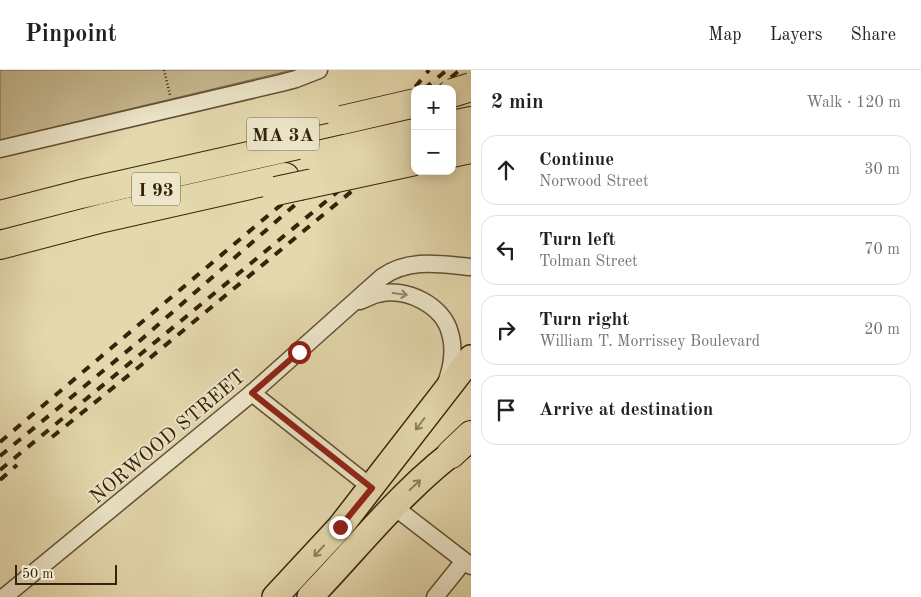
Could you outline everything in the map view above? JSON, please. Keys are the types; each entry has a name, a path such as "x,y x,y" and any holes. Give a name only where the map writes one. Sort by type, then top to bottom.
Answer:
{"highway":[{"path":"456,92 471,87"},
{"name":"MA 3A","path":"229,161 289,132 342,127 411,104"},
{"path":"456,110 471,107"},
{"path":"342,127 411,119"},
{"path":"456,124 471,121"},
{"name":"I 93","path":"0,227 93,202 411,134"},
{"path":"456,140 471,137"},
{"path":"456,152 471,149"},
{"name":"I 93","path":"0,256 411,151"},
{"name":"I 93","path":"0,215 81,194 229,161"},
{"name":"I 93","path":"0,245 103,218 411,162"},
{"path":"461,447 471,435"}],"main road":[{"path":"275,597 324,545 372,488 471,358"},
{"path":"310,597 412,487 461,447"}],"street":[{"path":"0,149 296,79 319,70"},
{"name":"NORWOOD STREET","path":"4,597 252,393 393,269 405,265 437,263 471,267"},
{"name":"NORWOOD STREET","path":"353,304 378,294 402,294 415,297 428,304 438,313 448,327 452,345 450,370 441,397"},
{"path":"252,393 372,488"},
{"path":"393,506 468,563 435,597"}],"path":[{"path":"164,70 173,107"}],"shaded area":[{"path":"0,70 292,70 0,140"}],"railway":[{"path":"404,101 429,70"},
{"path":"429,85 447,70"},
{"path":"442,85 460,70"},
{"path":"456,94 471,81"},
{"path":"456,105 471,92"},
{"path":"0,442 271,213 411,100"},
{"path":"0,456 143,338 296,204 411,110"},
{"path":"0,470 413,130"},
{"path":"52,437 411,142"},
{"path":"0,480 17,465"}],"route":[{"path":"299,352 252,393 372,488 340,527"}]}
